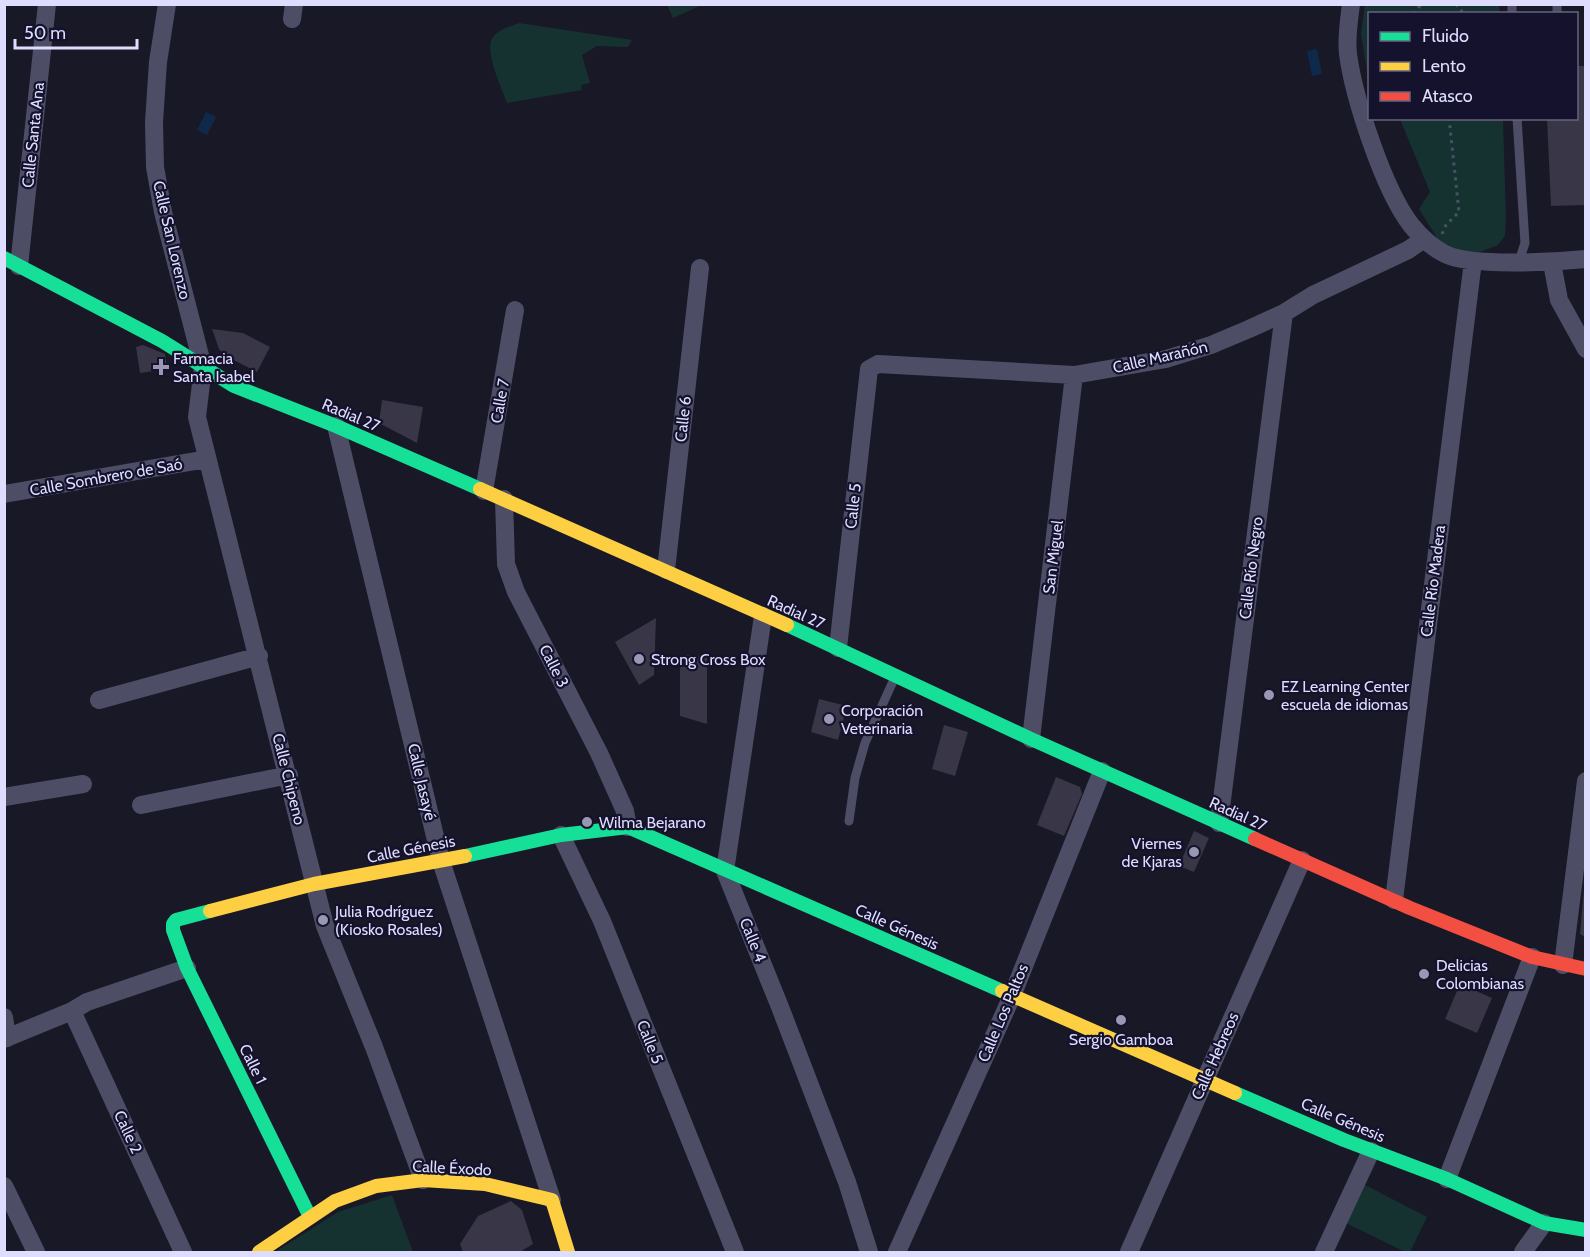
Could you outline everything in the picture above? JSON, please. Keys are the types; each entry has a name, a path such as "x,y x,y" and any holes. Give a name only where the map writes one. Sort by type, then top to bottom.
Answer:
{"street":[{"name":"Calle Santa Ana","path":"12,262 47,4"},
{"name":"Calle San Lorenzo","path":"166,4 158,62 154,122 155,167 163,212 203,367"},
{"path":"1351,4 1347,36 1348,53 1356,89 1375,150 1395,198 1410,224 1432,240 1446,255 1473,261 1552,263 1586,259"},
{"name":"Calle Marañón","path":"872,366 878,364 1074,375 1166,358 1211,345 1284,313 1313,295 1432,240"},
{"name":"Calle Río Madera","path":"1394,900 1473,261"},
{"name":"Radial 27","path":"12,262 162,341 234,386 336,426 666,570 1031,739 1394,900 1532,957 1586,969"},
{"path":"1552,263 1559,300 1586,349"},
{"name":"Calle 6","path":"666,570 700,268"},
{"name":"Calle 7","path":"484,491 515,310"},
{"name":"Calle Río Negro","path":"1219,823 1284,313"},
{"name":"Calle 5","path":"838,648 869,369 872,366"},
{"name":"Calle Chipeno","path":"203,367 197,417 289,775 314,884 326,926 423,1180"},
{"name":"San Miguel","path":"1031,739 1074,375"},
{"name":"Calle Jasayé","path":"336,426 441,861 552,1200"},
{"name":"Calle Sombrero de Saó","path":"4,494 207,459"},
{"name":"Calle 3","path":"504,499 506,564 516,592 599,753 625,811 628,827"},
{"path":"725,871 763,616"},
{"path":"99,700 259,656"},
{"name":"Calle Los Paltos","path":"897,1252 1012,996 1102,771"},
{"path":"141,805 289,775"},
{"path":"1563,965 1586,781"},
{"path":"4,797 83,784"},
{"name":"Calle Génesis","path":"173,924 176,920 314,884 441,861 561,835 628,827 1371,1151 1447,1179 1544,1223 1586,1230"},
{"name":"Calle 5","path":"561,835 602,921 735,1252"},
{"name":"Calle Hebreos","path":"1129,1252 1302,860"},
{"name":"Calle 4","path":"725,871 847,1182 869,1252"},
{"name":"Calle 1","path":"173,924 187,969 310,1216"},
{"path":"1447,1179 1532,957"},
{"path":"4,1017 6,1039 72,1011 87,1002 187,969"},
{"name":"Calle 2","path":"72,1011 183,1252"},
{"path":"1324,1252 1371,1151"},
{"name":"Calle Éxodo","path":"259,1252 335,1201 376,1186 423,1180 485,1184 552,1200"},
{"path":"4,1186 36,1252"},
{"path":"552,1200 568,1252"},
{"path":"1523,1252 1544,1223"}],"lane":[{"path":"1518,120 1525,243 1519,261"},
{"path":"849,821 855,778 865,744 896,675"}],"path":[{"path":"1432,240 1459,212 1449,120"}],"green space":[{"path":"1365,4 1499,5 1500,12 1368,12 1368,77 1361,34"},
{"path":"667,5 702,5 673,18"},
{"path":"519,23 632,40 628,47 597,46 582,55 590,83 581,85 582,90 507,103 494,69 491,43 498,32"},
{"path":"1400,120 1503,120 1506,219 1505,236 1498,245 1480,252 1459,254 1439,241 1419,209 1430,192"},
{"path":"1365,1185 1427,1217 1410,1252 1405,1252 1346,1223"},
{"path":"392,1195 413,1252 275,1252 338,1212"}],"water":[{"path":"1317,49 1322,74 1312,76 1307,51"},
{"path":"206,112 216,117 207,135 197,130"}],"building":[{"path":"1578,66 1586,66 1586,205 1551,206 1547,120 1578,120"},
{"path":"212,329 243,333 270,347 257,372 224,355 219,349"},
{"path":"143,345 165,354 167,369 140,373 136,347"},
{"path":"382,400 423,407 417,443 379,423"},
{"name":"Strong Cross Box","path":"656,618 654,675 639,685 615,642"},
{"path":"680,655 707,656 707,724 680,716"},
{"name":"Corporación Veterinaria","path":"819,699 847,706 838,740 811,732"},
{"path":"944,725 968,732 955,776 932,769"},
{"path":"1056,777 1080,787 1082,794 1064,836 1037,825"},
{"name":"Viernes de Kjaras","path":"1194,831 1209,838 1194,872 1179,866"},
{"path":"1584,889 1586,889 1586,938 1580,934"},
{"path":"1460,984 1492,998 1477,1033 1445,1019"},
{"path":"511,1201 522,1210 533,1244 522,1252 463,1252 460,1244 478,1216"}],"traffic: fast":[{"path":"4,258 162,341 234,386 336,426 480,489"},
{"path":"787,625 1031,739 1255,839"},
{"path":"465,856 561,835 628,827 1002,991"},
{"path":"210,911 176,920 173,930 187,968 310,1217"},
{"path":"1235,1093 1344,1140 1447,1179 1544,1223 1586,1230"}],"traffic: slow":[{"path":"480,489 787,625"},
{"path":"210,911 314,884 465,856"},
{"path":"1002,991 1235,1093"},
{"path":"259,1252 335,1201 376,1186 423,1180 485,1184 552,1200 568,1252"}],"traffic: jam":[{"path":"1255,839 1410,908 1532,957 1586,969"}],"place":[{"name":"Farmacia Santa Isabel","path":"161,367"},
{"name":"Strong Cross Box","path":"639,659"},
{"name":"EZ Learning Center escuela de idiomas","path":"1269,695"},
{"name":"Corporación Veterinaria","path":"829,719"},
{"name":"Wilma Bejarano","path":"587,822"},
{"name":"Viernes de Kjaras","path":"1194,852"},
{"name":"Julia Rodríguez (Kiosko Rosales)","path":"323,920"},
{"name":"Delicias Colombianas","path":"1424,974"},
{"name":"Sergio Gamboa","path":"1121,1020"}]}
